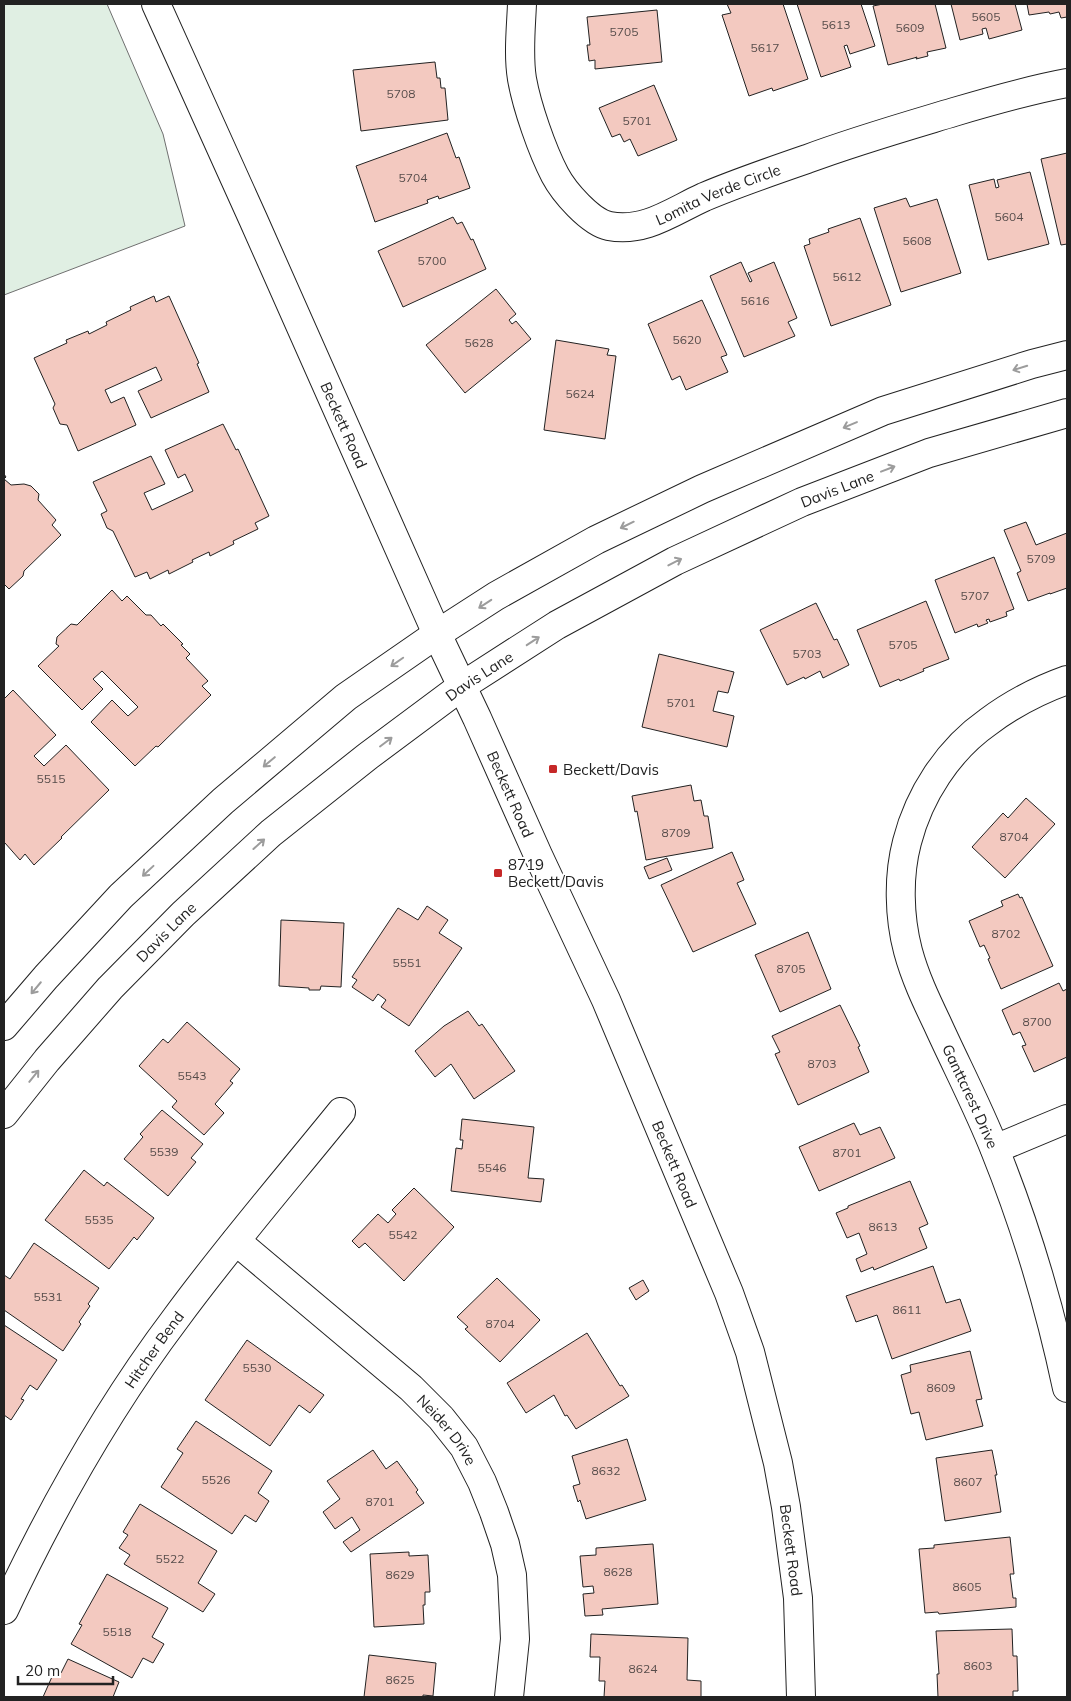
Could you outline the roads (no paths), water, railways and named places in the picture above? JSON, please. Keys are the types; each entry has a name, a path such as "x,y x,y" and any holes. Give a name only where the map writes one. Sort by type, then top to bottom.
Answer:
{"street":[{"name":"Beckett Road","path":"156,4 437,634 606,1000 722,1277 750,1352 778,1462 792,1542 798,1598 801,1697"},
{"name":"Lomita Verde Circle","path":"522,4 520,55 522,78 529,108 547,156 556,176 577,204 596,220 607,226 635,227 649,224 705,197 884,132 1015,94 1067,83"},
{"path":"4,1026 46,977 121,896 222,801 346,698 437,634 510,588 596,540 734,474 883,411 1032,364 1067,355"},
{"name":"Davis Lane","path":"4,1114 47,1060 104,995 183,914 272,833 368,756 462,686 557,625 676,561 802,502 929,453 1067,413"},
{"name":"Ganttcrest Drive","path":"1067,680 1018,702 986,722 945,763 921,805 907,842 902,875 902,915 908,950 919,986 995,1149 1043,1292 1067,1388"},
{"name":"Hitcher Bend","path":"4,1610 53,1512 122,1394 176,1318 341,1112"},
{"path":"995,1149 1067,1119"},
{"name":"Neider Drive","path":"236,1241 411,1388 441,1418 464,1447 482,1482 494,1512 505,1544 512,1575 515,1639 509,1697"}],"place":[{"name":"Beckett/Davis","path":"553,769"},
{"name":"8719 Beckett/Davis","path":"498,873"}]}
